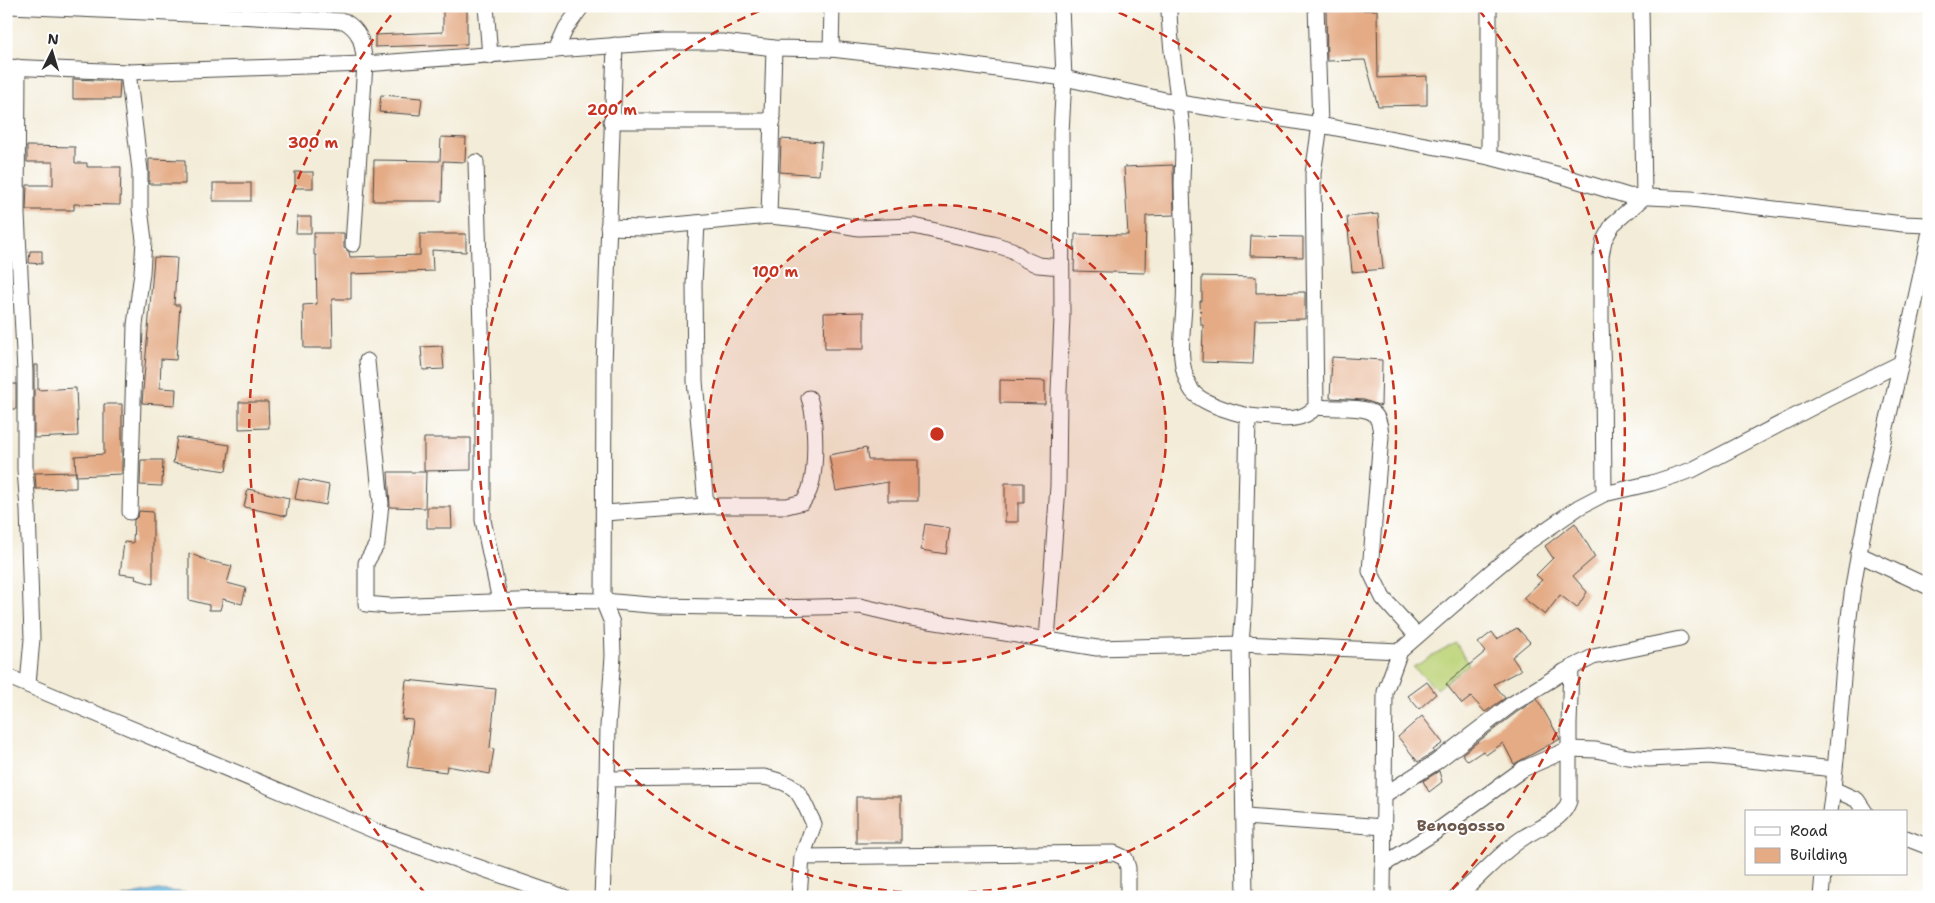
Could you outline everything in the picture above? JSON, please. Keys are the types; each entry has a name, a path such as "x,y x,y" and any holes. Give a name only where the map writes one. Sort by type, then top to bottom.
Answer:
{"street":[{"path":"10,6 344,22 354,27 361,38 365,64 353,244"},
{"path":"486,6 490,56"},
{"path":"556,50 566,28 582,6"},
{"path":"832,6 832,49"},
{"path":"1047,640 1058,486 1062,317 1061,132 1064,78 1061,6"},
{"path":"1169,6 1169,25 1183,132 1185,286 1181,356 1184,374 1192,392 1216,406 1248,417 1293,419 1308,415 1316,407 1314,174 1320,125 1316,6"},
{"path":"1489,157 1490,6"},
{"path":"1604,494 1601,322 1602,256 1604,240 1613,224 1644,197 1641,6"},
{"path":"28,684 32,639 25,470 25,372 12,67 128,72 365,64 615,45 722,42 774,48 832,49 1064,78 1179,103 1320,125 1489,157 1556,174 1622,195 1691,199 1903,224 1929,225"},
{"path":"602,897 608,726 613,656 612,623 603,601 604,366 615,45"},
{"path":"769,216 774,48"},
{"path":"128,72 140,170 140,209 144,240 135,325 130,512"},
{"path":"611,121 773,121"},
{"path":"476,162 484,394 483,520 500,601"},
{"path":"608,227 643,228 769,216 811,220 859,228 914,226 1012,250 1038,266 1062,267"},
{"path":"697,223 694,284 695,381 706,506"},
{"path":"1830,810 1843,671 1858,554 1929,236"},
{"path":"367,361 381,503 378,544 366,563 366,604 389,606 500,601 603,601 661,606 774,608 860,606 911,618 1097,648 1241,644 1400,651"},
{"path":"1383,897 1385,692 1400,651 1434,620 1521,548 1579,508 1604,494 1652,483 1692,470 1901,363"},
{"path":"604,513 706,506 787,506 803,502 810,489 814,465 813,409 809,398"},
{"path":"1316,407 1368,409 1376,415 1380,424 1381,437 1370,572 1383,598 1418,636"},
{"path":"1245,897 1241,644 1244,606 1248,417"},
{"path":"1858,554 1929,586"},
{"path":"1384,795 1436,762 1512,704 1571,668 1593,657 1680,639"},
{"path":"1456,897 1524,837 1566,811 1570,801 1571,668"},
{"path":"6,676 380,833 564,897"},
{"path":"1383,865 1437,831 1523,768 1569,749 1596,750 1628,757 1649,759 1710,756 1834,769"},
{"path":"607,779 764,777 786,782 797,790 814,824 802,857 799,897"},
{"path":"1833,789 1856,800 1864,810"},
{"path":"1244,817 1384,827"},
{"path":"1908,839 1929,847"},
{"path":"802,857 1114,853 1125,858 1128,868 1128,897"},
{"path":"1821,897 1822,876"}],"green space":[{"path":"1456,643 1469,664 1437,689 1413,667"}],"water":[{"path":"158,890 225,896 227,897 122,897"}],"building":[{"path":"443,6 467,6 467,44 375,47 375,35 443,32"},
{"path":"1326,10 1377,10 1378,78 1427,76 1427,105 1378,106 1365,60 1327,61"},
{"path":"73,79 120,81 119,99 73,99"},
{"path":"381,95 422,98 420,115 379,112"},
{"path":"441,137 466,138 465,162 443,161 442,201 373,201 374,160 440,161"},
{"path":"781,139 822,142 819,175 780,172"},
{"path":"27,146 75,147 75,163 87,163 87,167 121,167 120,205 74,204 74,210 26,210 27,185 53,185 53,162 27,162"},
{"path":"149,159 185,160 185,184 149,184"},
{"path":"1173,165 1174,215 1146,216 1145,273 1074,271 1075,234 1128,235 1124,167"},
{"path":"295,172 313,172 313,188 295,188"},
{"path":"213,183 251,183 251,201 213,201"},
{"path":"1378,214 1383,269 1352,272 1347,217"},
{"path":"297,217 311,217 311,233 296,233"},
{"path":"314,233 344,233 344,248 349,252 350,257 420,255 420,234 466,234 466,252 432,250 433,271 351,274 351,299 333,299 332,301 333,348 304,348 303,305 317,304"},
{"path":"1251,236 1303,237 1303,257 1250,256"},
{"path":"30,251 42,251 42,264 29,263"},
{"path":"154,257 177,258 174,305 180,305 176,360 161,359 160,388 176,389 175,405 142,403"},
{"path":"1202,276 1256,277 1256,293 1305,292 1305,319 1255,320 1253,364 1202,362 1203,325 1201,325 1200,301 1202,301"},
{"path":"864,312 864,349 825,349 824,313"},
{"path":"442,346 444,369 423,370 421,347"},
{"path":"1332,357 1382,360 1381,406 1364,400 1330,398"},
{"path":"34,365 38,365 38,390 76,388 78,436 34,438"},
{"path":"1000,380 1045,381 1045,404 1000,403"},
{"path":"6,384 16,384 16,409 6,409"},
{"path":"239,402 268,402 269,428 239,429"},
{"path":"104,404 122,404 122,474 76,476 75,456 104,454"},
{"path":"177,437 230,445 226,471 173,463"},
{"path":"424,438 471,438 471,470 424,471"},
{"path":"866,448 868,460 918,460 918,501 888,501 888,482 836,491 829,455"},
{"path":"141,460 163,460 162,486 140,485"},
{"path":"76,472 76,488 36,489 35,473"},
{"path":"388,472 426,472 425,508 390,507"},
{"path":"299,479 329,485 326,505 295,499"},
{"path":"1005,483 1024,483 1024,503 1018,503 1018,522 1005,522"},
{"path":"248,489 289,498 286,516 244,507"},
{"path":"427,507 451,507 452,528 427,528"},
{"path":"139,511 153,512 153,584 135,579 136,576 120,574 124,542 133,543 134,520 138,516"},
{"path":"1575,523 1595,557 1573,576 1587,592 1577,608 1560,595 1545,615 1523,598 1542,580 1536,575 1553,558 1545,546"},
{"path":"925,524 950,528 946,554 921,550"},
{"path":"189,553 208,561 232,566 227,583 246,588 242,604 223,599 220,610 209,610 209,605 189,600"},
{"path":"1517,628 1530,642 1512,657 1521,670 1494,684 1505,698 1485,712 1471,697 1462,704 1446,684 1485,652 1478,643 1492,632 1497,639"},
{"path":"406,680 496,689 490,748 494,749 490,774 447,766 446,772 407,767 413,720 402,719"},
{"path":"1427,682 1436,694 1419,709 1408,696"},
{"path":"1537,699 1560,739 1514,764 1503,743 1486,755 1483,751 1468,761 1462,754 1517,712"},
{"path":"1422,716 1443,743 1433,750 1434,752 1418,762 1398,737"},
{"path":"1439,771 1442,782 1429,792 1423,781"},
{"path":"856,797 901,797 901,843 856,843"}],"district":[{"name":"Benogosso","path":"1461,825"}]}
